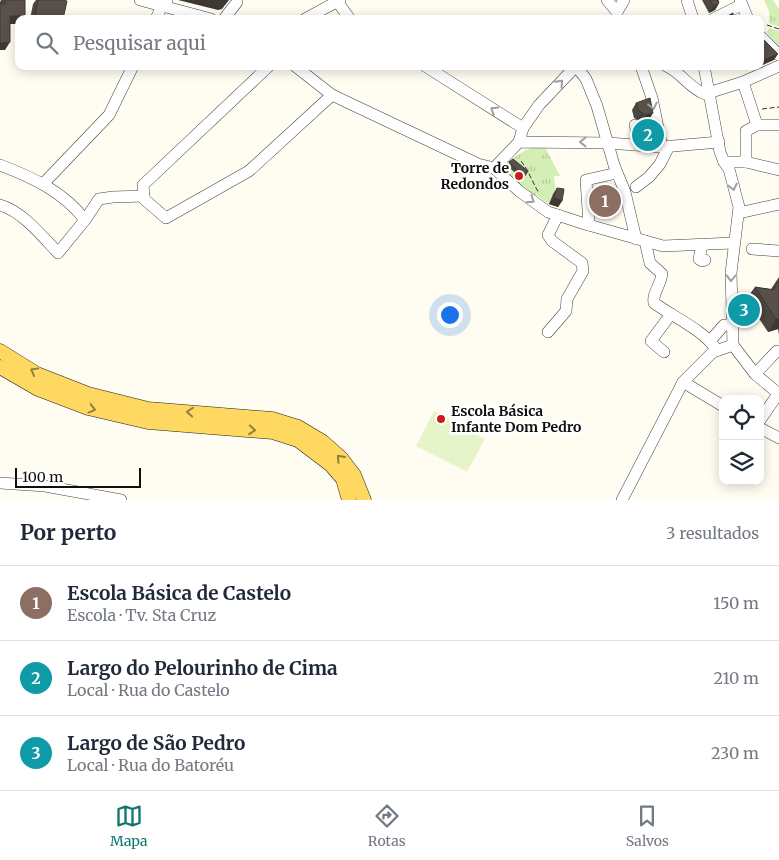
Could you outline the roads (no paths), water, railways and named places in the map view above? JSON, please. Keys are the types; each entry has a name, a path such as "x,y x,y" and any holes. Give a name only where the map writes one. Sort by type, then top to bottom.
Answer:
{"main road":[{"path":"0,351 37,374 88,394 148,409 272,419 298,427 323,442 341,458 354,476 364,500"},
{"path":"0,366 38,389 88,408 148,422 272,432 298,440 331,465 343,479 349,500"}],"street":[{"path":"146,0 165,3 200,15"},
{"path":"227,15 237,0"},
{"path":"607,0 617,15"},
{"path":"617,15 624,0"},
{"path":"312,15 338,1 347,15"},
{"path":"692,1 693,15"},
{"path":"158,15 165,3"},
{"path":"728,15 744,11"},
{"path":"764,40 779,55"},
{"path":"674,70 705,94 750,75 779,66"},
{"path":"43,184 109,115 131,70"},
{"path":"0,205 9,207 38,232 58,253 85,220 99,199 143,190 264,70"},
{"path":"300,70 332,95 478,164 494,168 519,191 548,212 663,246 734,243"},
{"path":"431,70 523,128"},
{"path":"494,168 519,142 523,128 540,105 572,70"},
{"path":"579,70 586,80 597,106 640,240 650,262 662,274 661,282 653,298 654,303 687,324 714,346 732,346"},
{"path":"636,187 649,177 660,164 665,146 642,70"},
{"path":"705,70 718,142 724,162 729,169 739,212 731,273 728,325 732,346 755,374 779,394 764,415"},
{"path":"750,75 753,111 757,125"},
{"path":"143,190 144,199 166,218 249,171 332,95"},
{"path":"746,162 746,131 757,125 779,124"},
{"path":"635,125 640,144"},
{"path":"519,142 665,146 718,142"},
{"path":"724,162 746,162 779,170"},
{"path":"0,165 43,184 75,206 85,220"},
{"path":"589,225 586,180 617,173"},
{"path":"739,212 779,204"},
{"path":"548,332 566,311 567,299 583,271 582,263 552,241 548,235 558,215"},
{"path":"702,245 699,259 705,260"},
{"path":"752,249 779,252"},
{"path":"664,352 651,341 670,314"},
{"path":"622,500 683,382 713,352 714,346 728,325"},
{"path":"755,374 778,351"},
{"path":"683,382 719,404"},
{"path":"764,430 779,438"},
{"path":"0,483 45,486 121,500"}],"place":[{"name":"Largo do Pelourinho de Cima","path":"648,135"},
{"name":"Torre de Redondos","path":"519,176"},
{"name":"Escola Básica de Castelo","path":"605,201"},
{"name":"Largo de São Pedro","path":"744,310"},
{"name":"Escola Básica Infante Dom Pedro","path":"441,419"}]}
